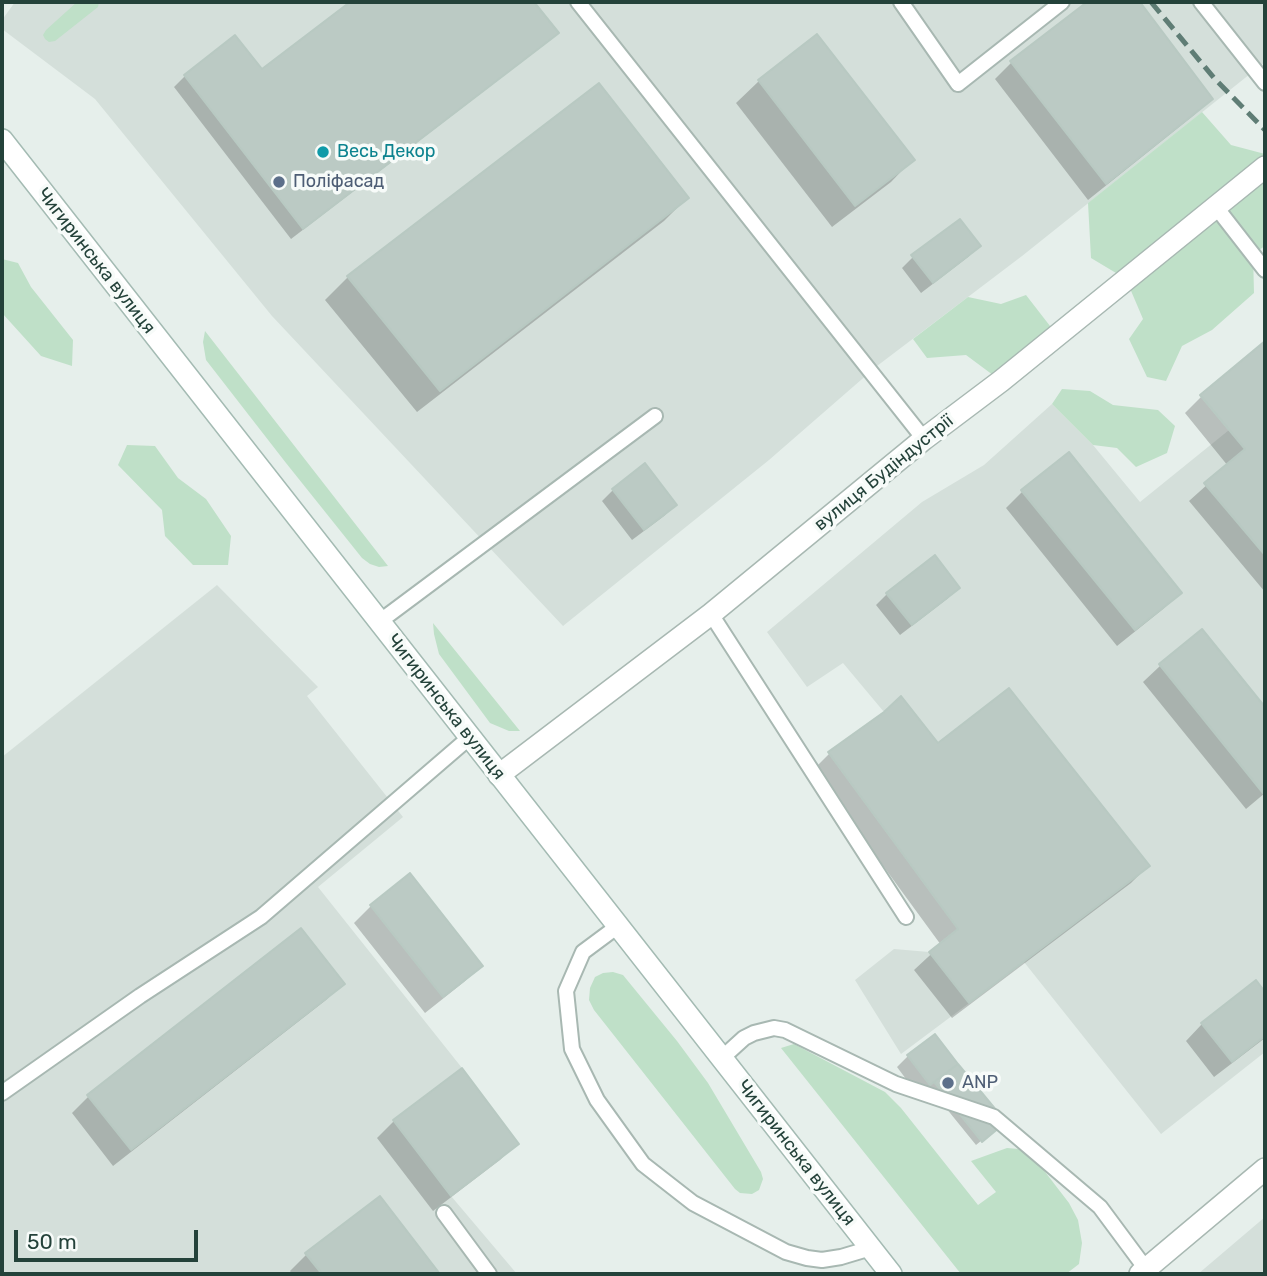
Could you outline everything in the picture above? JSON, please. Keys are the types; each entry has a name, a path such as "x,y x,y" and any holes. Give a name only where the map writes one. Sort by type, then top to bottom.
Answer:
{"main road":[{"name":"Чигиринська вулиця","path":"2,140 891,1274"},
{"name":"вулиця Будіндустрії","path":"499,775 711,614 924,439 1265,167"},
{"path":"1143,1272 1265,1169"}],"lane":[{"path":"578,2 924,439"},
{"path":"901,2 958,84 1062,2"},
{"path":"1201,2 1265,83"},
{"path":"1216,207 1265,270"},
{"path":"379,622 655,416"},
{"path":"711,614 906,917"},
{"path":"2,1093 140,996 261,917 470,737"},
{"path":"618,926 583,952 566,990 572,1049 597,1100 643,1164 693,1203 786,1252 822,1260 871,1248"},
{"path":"722,1058 744,1038 754,1033 774,1028 785,1030 896,1084 995,1116 1101,1207 1143,1272"},
{"path":"444,1213 489,1274"}],"shaded area":[{"path":"15,2 1265,2 1265,62 1022,256 877,366 769,460 563,626 272,316 95,99 2,29 2,20"},
{"path":"1265,341 1265,1052 1161,1134 1024,962 901,1054 855,980 894,949 929,952 958,929 884,712 843,663 807,687 767,632 922,502 984,465 1052,404 1093,445 1140,502 1229,430 1200,395"},
{"path":"217,585 318,687 307,696 403,817 318,887 462,1068 393,1120 451,1196 517,1274 2,1274 2,757"},
{"path":"1265,1217 1265,1274 1198,1274"}],"green space":[{"path":"77,2 99,2 98,7 55,41 49,42 45,39 43,35 46,30"},
{"path":"1202,112 1231,145 1265,154 1265,246 1253,254 1254,293 1212,330 1182,346 1166,381 1147,377 1129,339 1143,319 1126,279 1091,258 1088,203"},
{"path":"2,259 18,263 31,287 73,340 72,366 41,356 2,313"},
{"path":"1026,295 1057,335 1001,381 966,355 927,358 913,339 968,297 1001,304"},
{"path":"205,331 388,566 379,567 362,558 286,463 206,360 203,342"},
{"path":"1062,389 1090,391 1113,405 1158,410 1175,426 1167,453 1136,467 1117,448 1093,445 1052,404"},
{"path":"127,445 155,446 178,478 206,499 231,536 228,565 193,565 165,536 162,510 118,465"},
{"path":"433,623 520,731 509,731 490,723 439,654"},
{"path":"613,972 623,975 708,1083 761,1172 763,1179 759,1190 752,1194 740,1193 735,1189 594,1010 589,1000 595,977"},
{"path":"794,1044 885,1092 901,1108 978,1205 996,1192 971,1161 1007,1148 1019,1149 1039,1164 1069,1203 1078,1220 1082,1243 1079,1264 1066,1274 961,1274 781,1048"}],"building":[{"name":"Весь Декор","path":"350,2 534,2 559,33 303,229 184,75 235,35 262,69"},
{"path":"1087,2 1140,2 1213,99 1106,184 1010,61"},
{"path":"817,34 915,160 855,206 758,80"},
{"path":"599,83 689,198 440,391 347,276"},
{"path":"960,219 981,246 933,283 911,255"},
{"path":"1265,341 1265,555 1204,483 1245,449 1200,395"},
{"path":"1069,452 1182,593 1135,630 1021,490"},
{"path":"645,463 677,505 644,530 612,489"},
{"path":"935,555 960,588 912,625 886,593"},
{"path":"1202,629 1265,707 1263,793 1159,664"},
{"path":"1009,688 1150,866 969,1003 929,952 958,929 828,752 884,712 901,696 938,743"},
{"path":"410,873 483,966 443,997 370,905"},
{"path":"301,928 345,984 131,1150 87,1095"},
{"path":"1256,980 1265,992 1265,1036 1232,1062 1201,1023"},
{"path":"935,1034 958,1064 930,1085 907,1055"},
{"path":"958,1064 1006,1122 982,1142 934,1082"},
{"path":"462,1068 519,1144 451,1196 393,1120"},
{"path":"380,1196 440,1274 322,1274 305,1253"}],"railway":[{"path":"1151,2 1214,78 1265,130"}],"place":[{"name":"Весь Декор","path":"323,152"},
{"name":"Поліфасад","path":"279,182"},
{"name":"ANP","path":"948,1083"}]}
